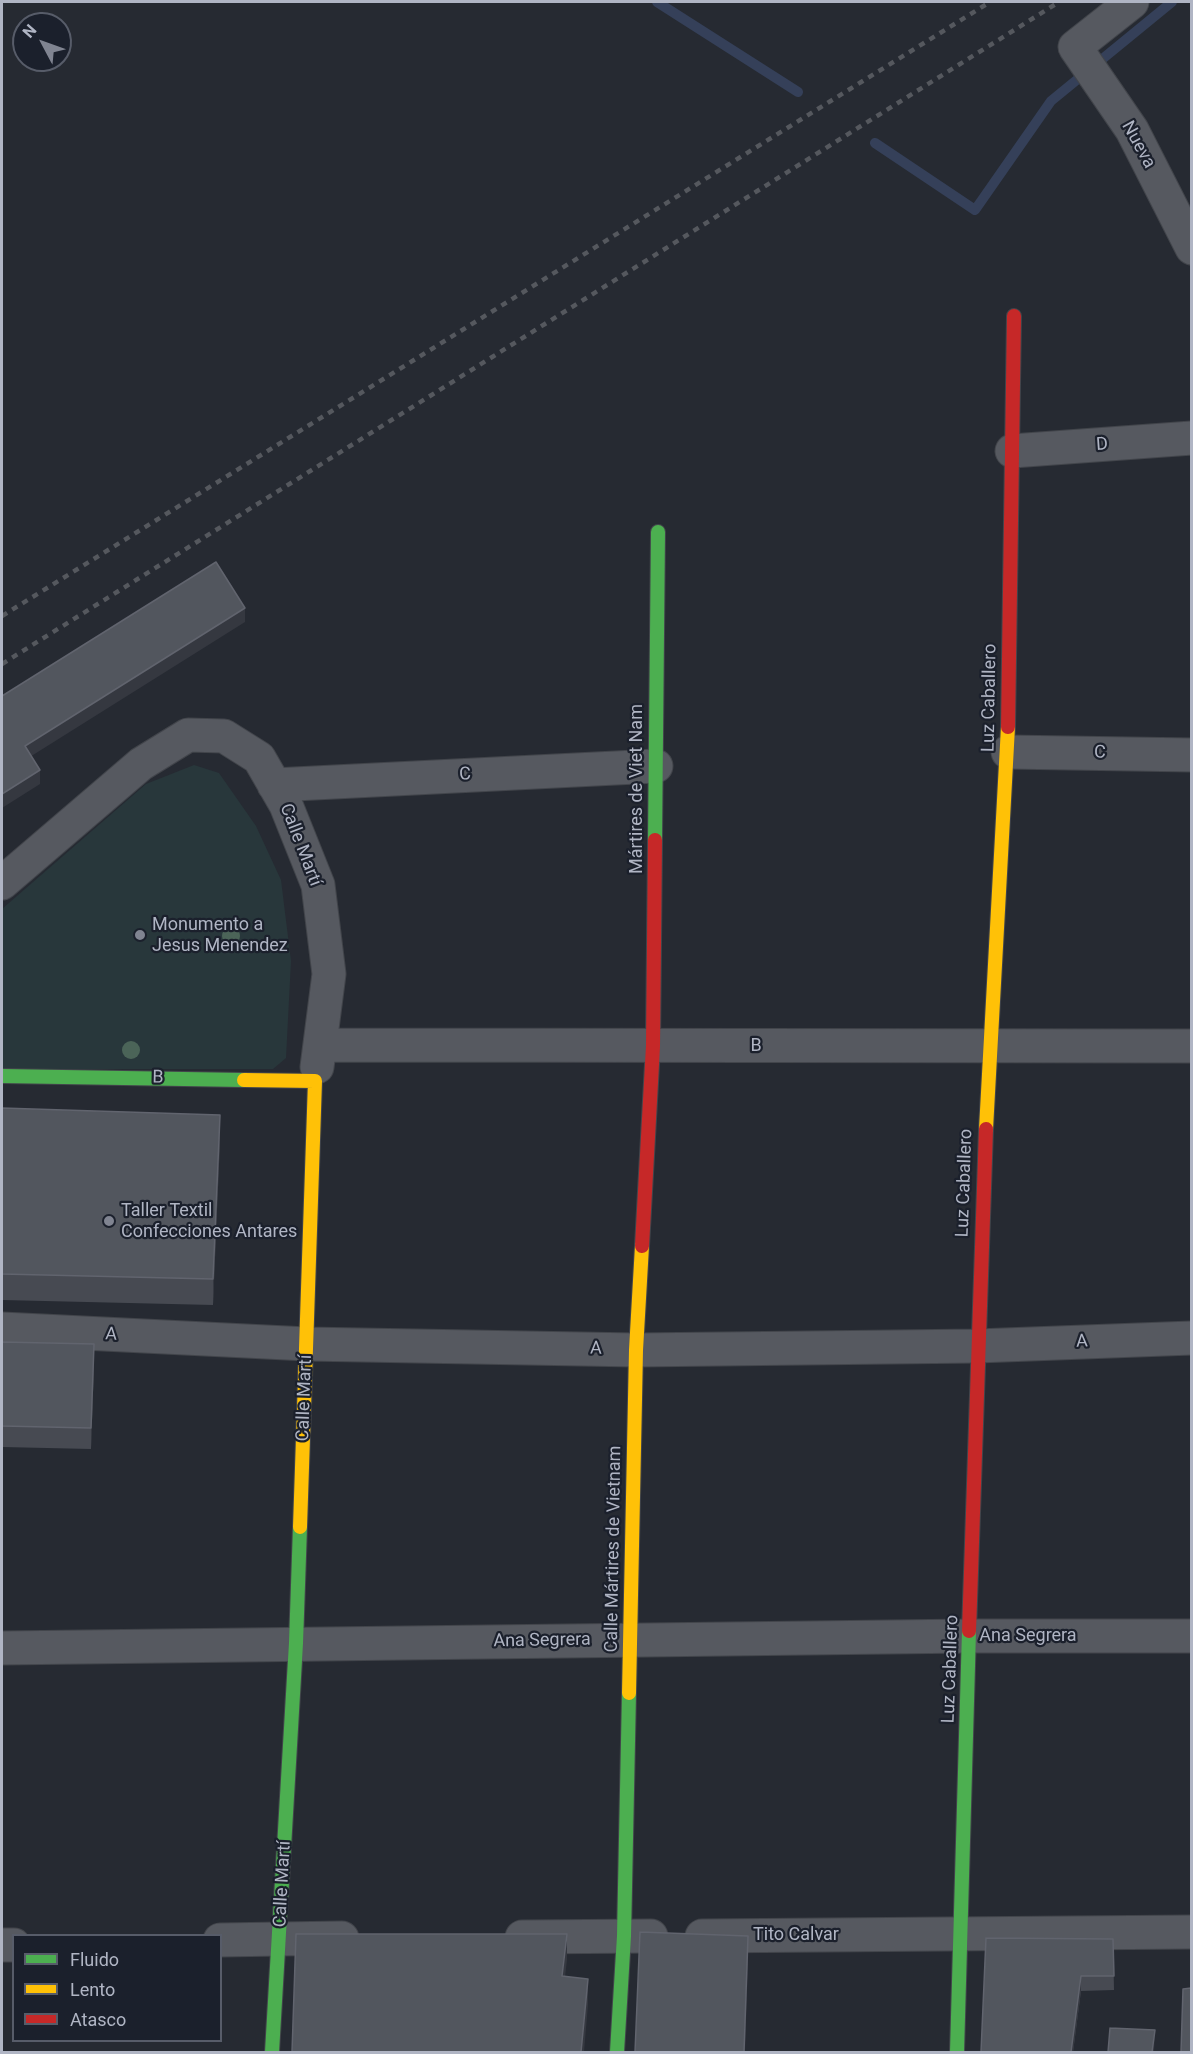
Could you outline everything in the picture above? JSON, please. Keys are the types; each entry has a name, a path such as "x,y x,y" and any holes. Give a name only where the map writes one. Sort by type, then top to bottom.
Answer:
{"street":[{"name":"Nueva","path":"1132,2 1078,51 1132,130 1191,248"},
{"name":"Luz Caballero","path":"957,2052 977,1346 989,1046 1008,752 1014,316"},
{"name":"D","path":"1012,451 1191,438"},
{"name":"Mártires de Viet Nam","path":"653,1046 658,532"},
{"path":"2,883 141,764 188,735 224,736 266,772"},
{"name":"C","path":"1008,752 1191,755"},
{"name":"C","path":"266,772 656,766"},
{"name":"Calle Martí","path":"266,772 286,805 318,885 328,974 315,1081 308,1344 296,1643 272,2052"},
{"name":"B","path":"320,1045 1191,1046"},
{"name":"Calle Mártires de Vietnam","path":"617,2052 624,1936 636,1350 653,1046"},
{"name":"B","path":"2,1076 315,1081"},
{"name":"A","path":"2,1329 308,1344 636,1350 977,1346 1191,1338"},
{"name":"Ana Segrera","path":"2,1648 970,1636 1191,1636"},
{"name":"Tito Calvar","path":"494,1937 1191,1932"},
{"path":"222,1940 375,1938"}],"shaded area":[{"path":"194,765 219,773 256,826 281,880 291,961 286,1058 273,1069 2,1069 2,909 146,784"}],"building":[{"path":"216,562 245,608 25,746 40,770 2,794 2,696"},
{"name":"Taller Textil Confecciones Antares","path":"2,1108 220,1115 213,1279 2,1274"},
{"path":"2,1342 94,1344 91,1428 2,1426"},
{"path":"640,1932 748,1936 744,2052 635,2052"},
{"path":"296,1934 567,1934 562,1976 588,1979 581,2052 292,2052"},
{"path":"986,1938 1113,1939 1114,1976 1081,1976 1071,2052 981,2052"},
{"path":"1191,1988 1191,2052 1181,2052 1183,1989"},
{"path":"1110,2028 1155,2030 1152,2052 1108,2052"}],"waterway":[{"path":"657,2 798,92"},
{"path":"875,143 975,210 1051,101 1172,2"}],"railway":[{"path":"2,616 990,2"},
{"path":"2,664 1059,2"}],"traffic: fast":[{"path":"655,840 658,532"},
{"path":"2,1076 244,1080"},
{"path":"272,2052 296,1643 300,1527"},
{"path":"957,2052 969,1631"},
{"path":"617,2052 624,1936 629,1693"}],"traffic: slow":[{"path":"986,1129 1008,727"},
{"path":"244,1080 315,1081 300,1527"},
{"path":"629,1693 636,1350 642,1246"}],"traffic: jam":[{"path":"1008,727 1014,316"},
{"path":"642,1246 653,1046 655,840"},
{"path":"969,1631 986,1129"}],"place":[{"name":"Monumento a Jesus Menendez","path":"140,935"},
{"name":"Taller Textil Confecciones Antares","path":"109,1221"}]}
